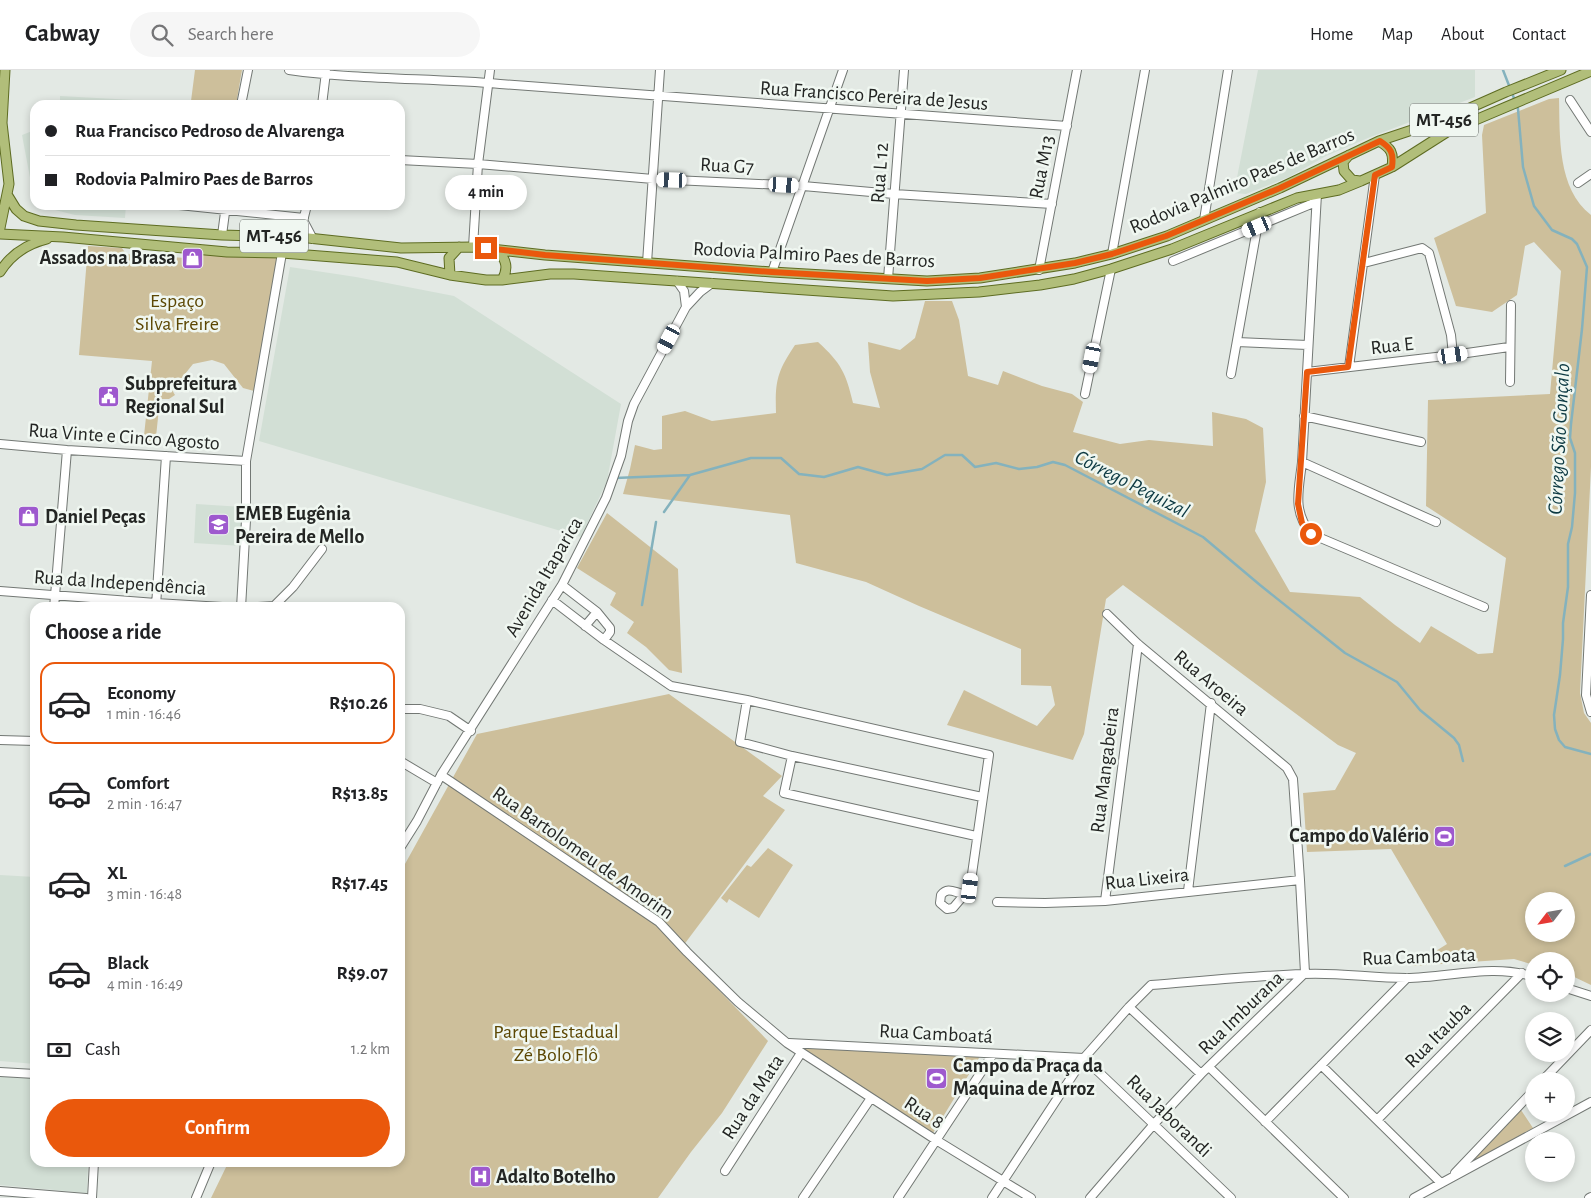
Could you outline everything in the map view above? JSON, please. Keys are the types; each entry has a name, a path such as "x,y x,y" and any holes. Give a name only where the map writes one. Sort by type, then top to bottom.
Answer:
{"main road":[{"path":"0,228 8,196 9,176 3,152 2,123 6,70"},
{"name":"Rodovia Palmiro Paes de Barros","path":"8,196 20,214 40,220 222,235 299,237 401,248 473,247 772,272 927,281 980,278 1038,270 1112,254 1166,236 1280,188 1380,141 1445,119 1561,70"},
{"name":"Rodovia Palmiro Paes de Barros","path":"0,234 63,237 227,252 282,253 396,262 466,278 502,280 550,274 574,274 893,296 928,295 1040,285 1074,279 1111,269 1172,249 1297,198 1316,198 1339,190 1392,167 1447,132 1591,71"},
{"path":"1380,141 1388,146 1392,152 1392,167"},
{"path":"1350,154 1343,162 1344,171 1352,180 1361,181"},
{"name":"MT-456","path":"0,272 12,256 30,244 63,237"},
{"path":"450,275 449,258 460,247"},
{"path":"498,250 505,259 507,266 502,280"}],"street":[{"path":"242,100 248,70"},
{"name":"Rua Francisco Pereira de Jesus","path":"289,70 1067,126"},
{"path":"473,247 478,164 490,83 490,70"},
{"path":"647,263 660,70"},
{"path":"772,272 843,70"},
{"name":"Rua L 12","path":"888,279 904,70"},
{"name":"Rua M13","path":"1038,270 1077,70"},
{"path":"1112,254 1146,70"},
{"path":"1204,220 1228,70"},
{"path":"323,100 326,72"},
{"path":"1570,100 1591,132"},
{"name":"Rua G7","path":"405,160 478,164 653,179 803,186 1052,204"},
{"path":"1578,182 1591,174"},
{"path":"1348,367 1364,264 1375,175"},
{"path":"1173,261 1257,227 1316,198 1302,462 1298,504 1302,523 1311,534 1484,607"},
{"path":"222,235 225,210"},
{"path":"243,210 304,220"},
{"path":"299,237 306,210"},
{"path":"1231,374 1260,212"},
{"path":"304,220 313,239"},
{"path":"1364,264 1422,248 1429,253 1451,335 1453,355"},
{"path":"241,602 246,520 246,461 282,253"},
{"path":"1085,394 1111,269"},
{"path":"677,281 684,291 686,307"},
{"name":"Avenida Itaparica","path":"405,840 439,779 562,585 606,498 621,456 628,420 634,404 686,307 700,292 712,283"},
{"path":"1510,305 1510,382"},
{"path":"1237,342 1308,345"},
{"name":"Rua E","path":"1307,372 1510,347"},
{"path":"1304,416 1421,442"},
{"name":"Rua Vinte e Cinco Agosto","path":"0,444 246,461"},
{"path":"54,602 66,450"},
{"path":"156,602 166,456"},
{"path":"1302,462 1436,522"},
{"name":"Rua da Independência","path":"278,602 293,587 322,549"},
{"path":"562,585 597,612 610,628 610,632 604,640"},
{"name":"Rua da Independência","path":"0,591 122,602"},
{"path":"1590,711 1586,696 1591,595"},
{"path":"552,600 604,640 671,686 747,700 989,756 970,888 964,894"},
{"path":"586,626 597,612"},
{"name":"Rua Aroeira","path":"1107,614 1138,644 1287,768 1293,779"},
{"name":"Rua Mangabeira","path":"1104,901 1138,644"},
{"path":"747,700 740,742 792,756 982,797"},
{"path":"1188,891 1211,703"},
{"path":"405,709 420,709 449,716 470,731"},
{"path":"0,740 30,741"},
{"path":"792,756 784,793 976,836"},
{"name":"Rua Bartolomeu de Amorim","path":"405,763 439,779 659,922 720,985"},
{"name":"Rua Imburana","path":"1090,1198 1154,1124 1201,1074 1305,973 1293,779"},
{"name":"Rua Lixeira","path":"996,902 1104,901 1300,880"},
{"name":"Rua Camboata","path":"992,1198 1084,1058 1151,985 1305,973 1407,978 1472,972 1525,974"},
{"name":"Rua Itauba","path":"1377,1120 1522,973"},
{"path":"1265,1122 1407,978"},
{"name":"Rua da Mata","path":"720,985 801,1053 725,1171"},
{"path":"1575,991 1591,996"},
{"path":"1129,1007 1201,1074"},
{"path":"1551,1072 1591,1030"},
{"name":"Rua Camboatá","path":"787,1043 1084,1058"},
{"name":"Rua 8","path":"801,1053 936,1140 1031,1198"},
{"path":"898,1198 993,1054"},
{"name":"Rua Jaborandi","path":"1084,1058 1231,1198"},
{"path":"1321,1066 1441,1183"},
{"path":"1209,1067 1344,1198"},
{"path":"0,1072 30,1074"},
{"path":"803,1198 871,1098"},
{"path":"1451,1178 1525,1100"},
{"path":"1414,1198 1591,1102"},
{"path":"92,1198 94,1167"},
{"path":"196,1198 210,1167"},
{"path":"0,1191 86,1198"}],"shaded area":[{"path":"1258,70 1475,70 1475,97 1326,156 1289,177 1246,194 1234,193"},
{"path":"60,96 134,100 60,100"},
{"path":"30,132 30,177 22,135"},
{"path":"55,210 126,210 125,218 75,215"},
{"path":"290,267 356,277 454,296 621,404 607,481 581,537 259,441"},
{"name":"EMEB Eugênia Pereira de Mello","path":"196,504 243,507 242,546 194,543"},
{"path":"0,875 30,877 30,1064 0,1061"},
{"path":"0,1072 30,1075 30,1167 88,1167 87,1193 0,1185"}],"green space":[{"path":"195,70 242,70 237,100 191,100"},
{"path":"1559,98 1561,145 1566,177 1580,204 1591,215 1591,467 1580,693 1584,713 1591,723 1591,985 1575,977 1575,952 1525,952 1525,962 1514,959 1412,966 1447,944 1391,849 1307,852 1303,793 1335,790 1356,753 1338,745 1123,585 1106,599 1084,734 1073,760 947,725 964,690 1037,726 1055,705 1051,686 1021,685 1021,649 866,582 796,563 790,515 623,494 635,445 654,450 662,449 662,416 685,411 712,421 776,413 778,377 795,345 818,342 832,356 841,369 848,384 853,403 880,408 870,372 868,342 900,350 915,338 925,301 952,301 959,320 968,376 998,385 1003,371 1042,386 1072,394 1083,402 1073,432 1120,444 1149,440 1213,446 1212,412 1246,419 1263,428 1266,482 1255,531 1290,592 1360,597 1420,643 1431,626 1478,654 1493,653 1506,558 1426,506 1428,400 1550,394 1561,271 1534,242 1525,246 1517,295 1492,312 1456,306 1434,238 1486,213 1482,135 1484,125 1549,99"},
{"name":"Espaço Silva Freire","path":"88,246 122,248 126,254 186,258 193,254 276,257 277,261 254,391 243,388 224,364 212,360 193,364 172,390 175,395 169,399 160,399 155,446 143,445 152,361 79,355"},
{"path":"607,513 678,569 682,673 669,670 646,647 627,633 634,622 610,605 616,593 577,568"},
{"name":"Parque Estadual Zé Bolo Flô","path":"669,694 782,776 763,796 785,810 680,950 768,1041 722,1113 658,1198 211,1198 226,1167 405,1167 405,864 477,734"},
{"path":"768,848 793,865 759,918 729,899 727,903 721,898 747,865 751,867"},
{"path":"799,1048 982,1053 933,1133"},
{"path":"1521,1110 1525,1116 1525,1122 1529,1122 1533,1128 1468,1165"}],"waterway":[{"name":"Córrego São Gonçalo","path":"1503,70 1510,88"},
{"name":"Córrego São Gonçalo","path":"1512,93 1518,109 1523,167 1534,206 1552,230 1572,239 1577,244 1587,267 1570,438 1575,453 1575,493 1572,527 1568,544 1568,587 1563,623 1560,675 1554,715 1555,729 1559,740 1565,747 1591,754"},
{"name":"Córrego Pequizal","path":"615,478 690,475 751,458 781,458 799,474 824,477 858,467 887,475 922,469 945,455 962,455 975,467 996,463 1019,469 1037,467 1053,462 1065,465 1203,537 1345,653 1397,682 1420,710 1454,738 1459,745 1463,761"},
{"name":"Córrego Pequizal","path":"664,512 690,475"},
{"name":"Córrego Pequizal","path":"642,605 656,522"},
{"name":"Córrego Pequizal","path":"1565,866 1591,854"}],"place":[{"name":"Assados na Brasa","path":"192,258"},
{"name":"Subprefeitura Regional Sul","path":"109,396"},
{"name":"Daniel Peças","path":"29,517"},
{"name":"EMEB Eugênia Pereira de Mello","path":"219,525"},
{"name":"Campo do Valério","path":"1445,836"},
{"name":"Campo da Praça da Maquina de Arroz","path":"937,1078"},
{"name":"Adalto Botelho","path":"480,1177"}],"route":[{"path":"486,248 545,255 772,272 927,281 980,278 1075,263 1112,254 1166,236 1280,188 1380,141 1388,146 1392,152 1393,160 1392,167 1375,175 1364,264 1348,367 1307,372 1298,504 1302,523 1311,534"}]}
